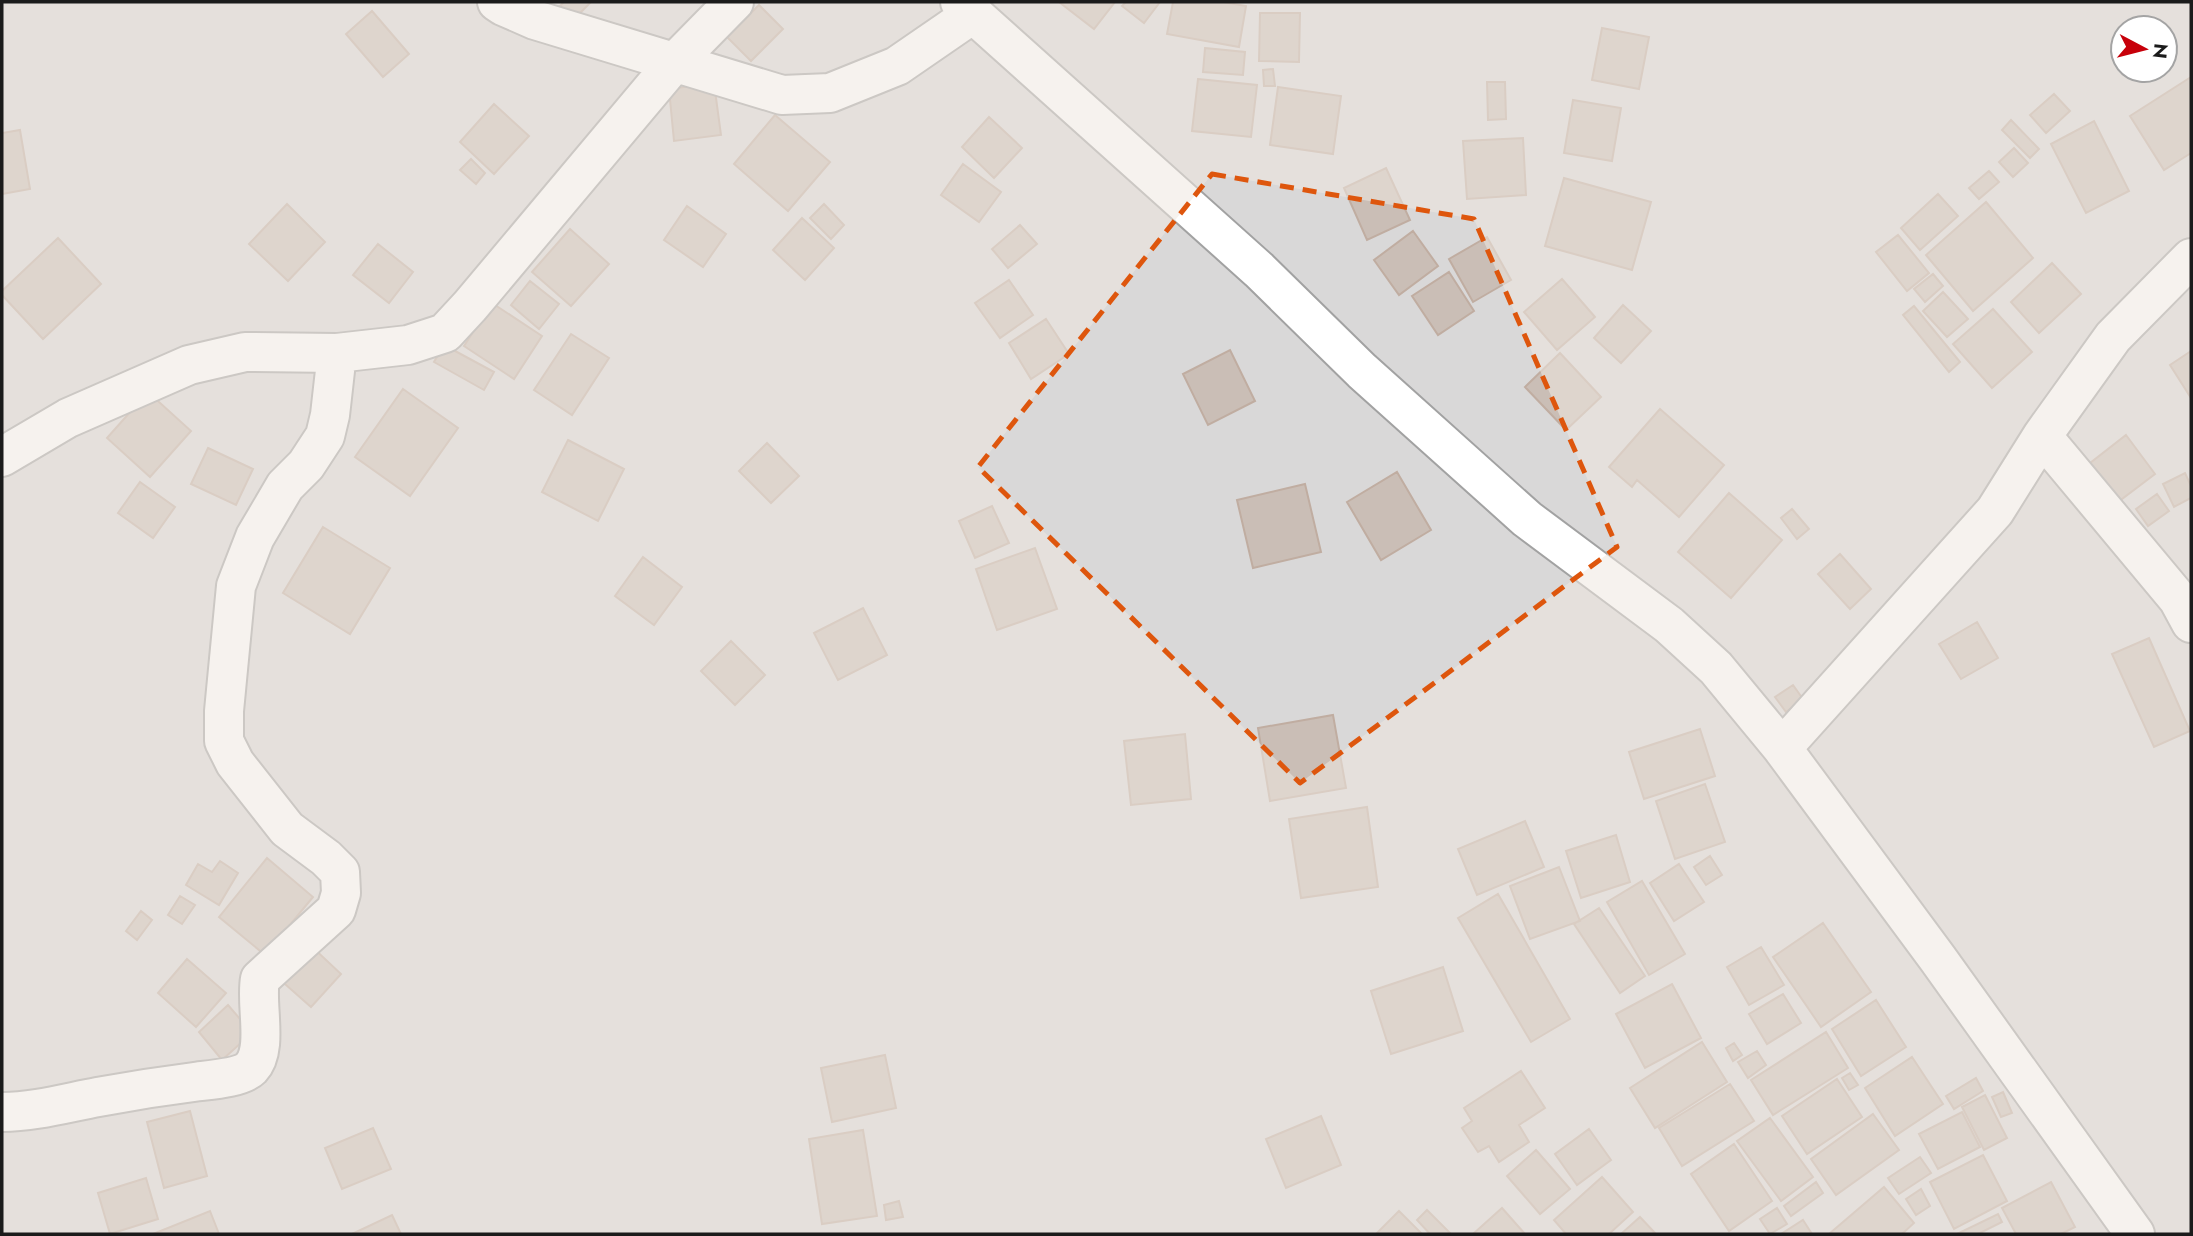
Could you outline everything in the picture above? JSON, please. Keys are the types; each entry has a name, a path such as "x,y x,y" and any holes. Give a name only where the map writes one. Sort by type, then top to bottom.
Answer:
{"street":[{"path":"497,2 535,20 782,95 830,93 897,66 967,8 1230,243 1362,371 1527,519 1669,625 1716,668 1782,748 1938,959 2135,1234"},
{"path":"2,457 68,418 189,365 245,352 337,353 408,345 445,333 674,63 734,2"},
{"path":"1782,748 1995,511 2042,436 2113,337 2191,258"},
{"path":"2,1112 22,1112 132,1090 223,1078 249,1070 259,1056 260,1006 257,993 260,979 336,910 341,893 340,872 287,829 235,763 224,741 223,711 236,586 261,527 285,486 306,465 325,436 337,353"},
{"path":"2042,436 2178,599 2191,623"}],"highlighted area":[{"path":"1212,174 1474,219 1617,547 1300,783 978,467"}],"shaded area":[{"path":"2,2 2191,2 2191,1234 2,1234"}],"building":[{"path":"564,2 591,2 574,19 560,6"},
{"path":"1059,2 1115,2 1094,29"},
{"path":"1126,2 1160,2 1144,23 1122,6"},
{"path":"1173,2 1223,2 1246,6 1239,47 1167,34"},
{"path":"759,5 783,29 751,61 727,37"},
{"path":"372,11 409,54 383,77 346,34"},
{"path":"1260,13 1300,13 1299,62 1259,61"},
{"path":"1602,28 1649,37 1639,89 1592,80"},
{"path":"1205,48 1245,52 1243,75 1203,72"},
{"path":"1273,69 1275,86 1264,86 1263,70"},
{"path":"2191,77 2191,153 2164,170 2130,116"},
{"path":"1198,79 1257,85 1251,137 1192,131"},
{"path":"1487,82 1505,82 1506,119 1488,120"},
{"path":"714,83 721,135 674,141 669,89"},
{"path":"1278,87 1341,96 1333,154 1270,145"},
{"path":"2054,94 2070,111 2046,133 2030,115"},
{"path":"1573,100 1621,108 1612,161 1564,153"},
{"path":"494,104 529,136 494,174 460,142"},
{"path":"775,115 830,162 788,211 734,164"},
{"path":"989,117 1022,148 994,178 962,147"},
{"path":"2011,120 2039,149 2030,158 2002,130"},
{"path":"2094,121 2129,191 2086,213 2051,144"},
{"path":"20,130 30,189 2,194 2,133"},
{"path":"1523,138 1526,195 1467,199 1463,141"},
{"path":"2014,148 2028,163 2013,177 1999,162"},
{"path":"471,159 485,173 476,184 460,170"},
{"path":"963,164 1001,192 979,222 941,195"},
{"path":"1386,168 1410,220 1367,240 1344,188"},
{"path":"1989,171 1999,182 1979,199 1969,188"},
{"path":"1564,178 1651,202 1632,270 1545,246"},
{"path":"1938,194 1958,216 1920,250 1901,228"},
{"path":"1986,202 2033,258 1973,311 1926,255"},
{"path":"287,204 325,242 288,281 249,244"},
{"path":"824,204 844,225 831,239 810,218"},
{"path":"687,206 726,234 703,267 664,240"},
{"path":"802,218 834,248 805,280 773,250"},
{"path":"1020,225 1037,244 1008,268 992,249"},
{"path":"570,229 609,264 571,306 532,272"},
{"path":"1413,231 1438,266 1399,295 1374,260"},
{"path":"1898,235 1929,273 1907,291 1876,252"},
{"path":"1487,237 1511,280 1473,302 1449,259"},
{"path":"58,238 101,284 43,339 2,295 2,291"},
{"path":"378,244 413,272 389,303 353,275"},
{"path":"2052,263 2081,294 2039,333 2011,302"},
{"path":"1449,272 1474,311 1438,335 1412,296"},
{"path":"1933,274 1943,286 1925,302 1914,289"},
{"path":"1562,279 1595,317 1557,350 1524,312"},
{"path":"1009,280 1033,315 1000,338 975,303"},
{"path":"530,281 559,304 539,329 511,305"},
{"path":"1943,292 1968,319 1947,337 1923,311"},
{"path":"492,303 542,336 514,379 464,346"},
{"path":"1623,305 1651,331 1621,363 1594,338"},
{"path":"1914,306 1960,362 1949,372 1903,315"},
{"path":"1993,309 2032,352 1992,388 1953,344"},
{"path":"1046,319 1069,354 1031,379 1009,343"},
{"path":"571,334 609,358 572,415 534,390"},
{"path":"444,345 494,372 484,390 434,362"},
{"path":"1230,350 1255,401 1208,425 1183,374"},
{"path":"2191,351 2191,398 2170,365"},
{"path":"1560,353 1601,397 1566,430 1525,387"},
{"path":"403,389 458,428 410,496 355,457"},
{"path":"148,392 191,431 150,477 107,438"},
{"path":"1660,409 1724,465 1679,517 1637,480 1632,487 1609,467"},
{"path":"2126,435 2155,474 2114,505 2085,467"},
{"path":"568,440 624,469 598,521 542,492"},
{"path":"767,443 799,476 771,503 739,471"},
{"path":"208,448 253,469 236,505 191,484"},
{"path":"1397,472 1431,530 1381,560 1347,502"},
{"path":"2185,473 2191,486 2191,498 2174,507 2163,484"},
{"path":"140,482 175,507 153,538 118,513"},
{"path":"1305,484 1321,552 1253,568 1237,500"},
{"path":"1729,493 1782,540 1731,598 1678,552"},
{"path":"2157,494 2169,511 2148,526 2136,509"},
{"path":"992,506 1009,543 975,558 959,521"},
{"path":"1792,509 1809,529 1797,539 1781,518"},
{"path":"323,527 390,568 350,634 283,593"},
{"path":"1035,548 1057,609 997,630 976,569"},
{"path":"1840,554 1871,589 1850,609 1818,574"},
{"path":"643,557 682,587 654,625 615,596"},
{"path":"863,608 887,655 838,680 814,633"},
{"path":"1977,622 1998,658 1961,679 1939,644"},
{"path":"2149,638 2190,731 2154,747 2112,654"},
{"path":"731,641 765,675 735,705 701,671"},
{"path":"1793,685 1803,699 1786,712 1775,697"},
{"path":"1333,715 1346,788 1270,801 1258,728"},
{"path":"1700,729 1715,776 1644,799 1629,752"},
{"path":"1185,734 1191,799 1131,805 1124,741"},
{"path":"1705,784 1725,842 1675,859 1656,801"},
{"path":"1367,807 1378,887 1301,898 1289,819"},
{"path":"1525,821 1544,867 1477,895 1458,849"},
{"path":"1616,835 1630,882 1581,898 1566,851"},
{"path":"1710,856 1722,875 1706,885 1694,867"},
{"path":"267,858 313,897 265,955 219,917"},
{"path":"220,861 238,873 219,905 186,885 198,864 212,872"},
{"path":"1679,864 1704,902 1674,921 1650,883"},
{"path":"1559,867 1580,921 1530,939 1510,886"},
{"path":"1642,881 1685,954 1649,975 1607,902"},
{"path":"1498,894 1570,1019 1531,1042 1458,918"},
{"path":"180,896 195,905 182,924 168,915"},
{"path":"1599,908 1645,976 1620,993 1574,924"},
{"path":"141,911 152,920 137,940 126,931"},
{"path":"1823,923 1871,992 1821,1027 1773,957"},
{"path":"308,943 341,974 311,1007 277,977"},
{"path":"1761,947 1784,985 1749,1005 1727,967"},
{"path":"187,959 226,993 196,1027 158,993"},
{"path":"1443,967 1463,1031 1391,1054 1371,991"},
{"path":"1672,984 1701,1038 1645,1068 1616,1014"},
{"path":"1783,994 1801,1023 1767,1044 1749,1014"},
{"path":"1876,1000 1906,1047 1861,1076 1832,1029"},
{"path":"228,1005 252,1033 222,1060 199,1032"},
{"path":"1826,1032 1848,1068 1773,1115 1751,1080"},
{"path":"1702,1042 1727,1082 1655,1128 1630,1088"},
{"path":"1734,1043 1742,1055 1733,1061 1726,1048"},
{"path":"1757,1051 1766,1065 1748,1078 1738,1062"},
{"path":"885,1055 896,1108 832,1122 821,1068"},
{"path":"1912,1057 1943,1104 1895,1136 1865,1088"},
{"path":"1521,1071 1545,1108 1519,1125 1529,1142 1499,1162 1489,1146 1478,1152 1462,1128 1472,1121 1464,1108"},
{"path":"1850,1073 1858,1085 1849,1090 1842,1078"},
{"path":"1976,1078 1983,1091 1954,1109 1946,1096"},
{"path":"1837,1079 1862,1117 1807,1154 1782,1116"},
{"path":"1730,1084 1754,1121 1682,1166 1659,1128"},
{"path":"2003,1092 2012,1113 2001,1117 1992,1097"},
{"path":"1985,1095 2007,1138 1984,1150 1962,1107"},
{"path":"190,1111 207,1176 164,1188 147,1122"},
{"path":"1962,1112 1980,1147 1938,1169 1919,1134"},
{"path":"1873,1114 1899,1150 1836,1195 1811,1159"},
{"path":"1321,1116 1341,1165 1286,1188 1266,1139"},
{"path":"1770,1118 1813,1177 1781,1201 1737,1141"},
{"path":"373,1128 391,1169 342,1189 325,1148"},
{"path":"1589,1129 1611,1160 1577,1185 1555,1154"},
{"path":"863,1130 877,1216 822,1224 809,1139"},
{"path":"1734,1144 1772,1201 1729,1231 1691,1174"},
{"path":"1536,1150 1570,1189 1540,1214 1507,1176"},
{"path":"1983,1155 2007,1201 1954,1229 1930,1182"},
{"path":"1920,1157 1931,1173 1899,1194 1888,1178"},
{"path":"1602,1177 1633,1212 1609,1234 1566,1234 1554,1220"},
{"path":"146,1178 158,1219 110,1234 98,1193"},
{"path":"1816,1182 1823,1193 1791,1216 1784,1206"},
{"path":"2051,1182 2075,1227 2061,1234 2016,1234 2002,1208"},
{"path":"1884,1187 1914,1223 1902,1234 1829,1234"},
{"path":"1921,1189 1930,1206 1916,1215 1906,1199"},
{"path":"899,1201 903,1217 886,1220 884,1205"},
{"path":"1502,1208 1525,1234 1473,1234"},
{"path":"1777,1208 1787,1224 1770,1234 1760,1219"},
{"path":"1427,1210 1451,1234 1430,1234 1417,1220"},
{"path":"210,1211 219,1234 153,1234"},
{"path":"1399,1211 1422,1234 1376,1234"},
{"path":"1998,1214 2002,1222 1978,1234 1957,1234"},
{"path":"392,1215 401,1234 352,1234"},
{"path":"1640,1217 1656,1234 1621,1234"},
{"path":"1803,1220 1812,1234 1781,1234"}]}
